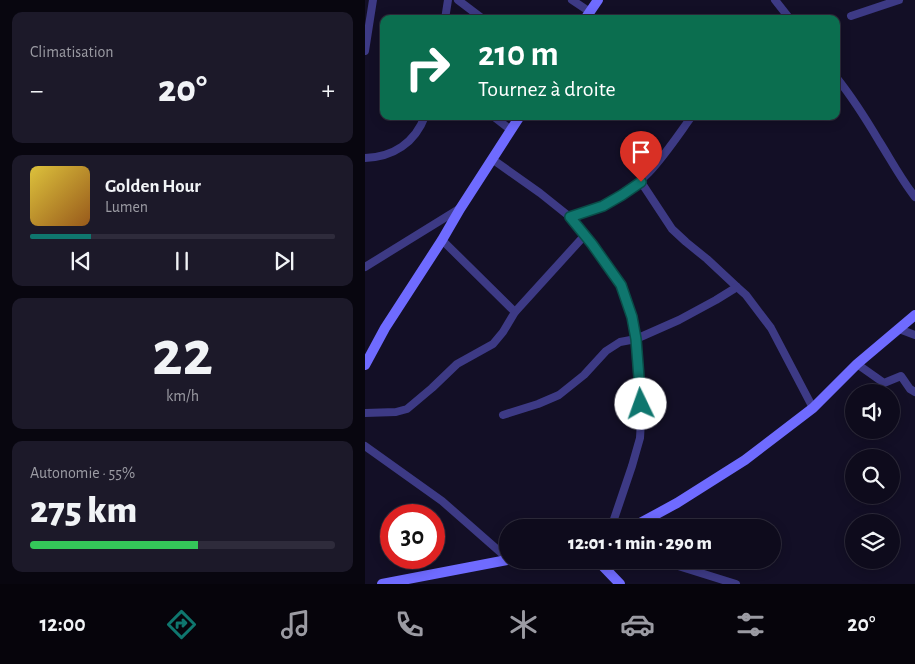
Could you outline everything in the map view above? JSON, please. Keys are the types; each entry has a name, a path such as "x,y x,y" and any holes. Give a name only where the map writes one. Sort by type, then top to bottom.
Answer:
{"street":[{"path":"365,50 373,0"},
{"path":"446,15 448,0"},
{"path":"458,0 478,15"},
{"path":"572,0 588,15 598,0"},
{"path":"775,0 787,15"},
{"path":"851,16 899,0"},
{"path":"840,82 880,142 903,182 915,197"},
{"path":"365,158 381,157 404,145 418,131 423,120"},
{"path":"498,120 511,130"},
{"path":"365,365 385,328 517,120"},
{"path":"570,217 603,206 641,182 656,166 689,120"},
{"path":"492,159 570,217 621,285 632,317 636,339 641,421 640,438 614,519"},
{"path":"641,182 672,229 737,286 771,328 813,408"},
{"path":"365,267 460,209"},
{"path":"365,414 396,412 407,409 457,364 493,344 515,312 585,235"},
{"path":"442,240 515,312"},
{"path":"503,415 559,395 584,375 606,351 620,342 636,339 679,320 737,286"},
{"path":"648,519 739,465 813,408 857,364 915,315"},
{"path":"899,329 915,335"},
{"path":"857,364 884,383 901,376 910,389 915,392"},
{"path":"365,446 442,500 499,552"},
{"path":"382,584 499,561"},
{"path":"607,569 619,584"},
{"path":"688,569 736,584"}],"route":[{"path":"641,182 603,206 570,217 621,285 632,317 636,339 641,404"}]}
